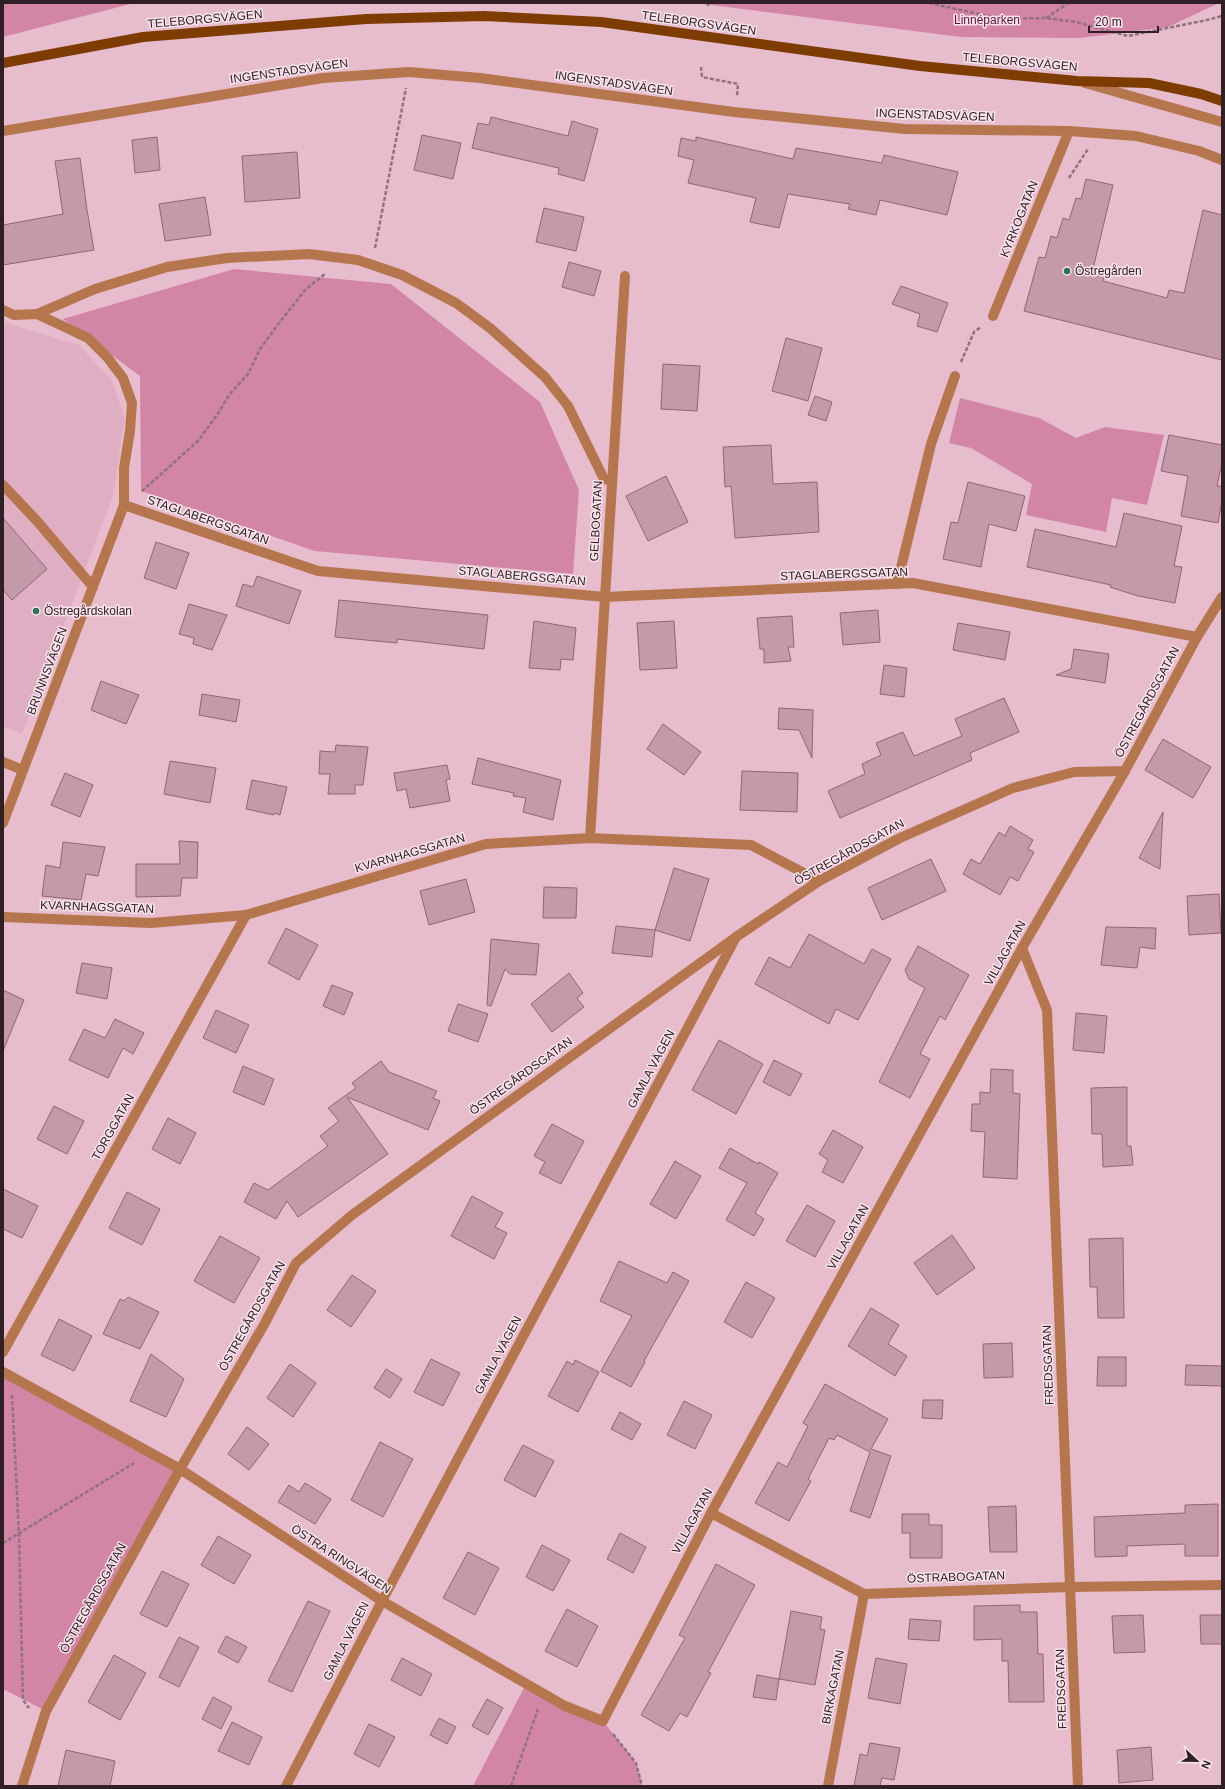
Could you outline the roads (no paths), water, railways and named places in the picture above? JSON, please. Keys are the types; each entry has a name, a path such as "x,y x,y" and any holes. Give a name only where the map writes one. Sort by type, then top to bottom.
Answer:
{"main road":[{"name":"TELEBORGSVÄGEN","path":"3,63 143,37 366,19 484,16 601,22 920,66 1077,81 1149,83 1201,94 1222,101"}],"street":[{"name":"INGENSTADSVÄGEN","path":"3,131 323,78 409,72 480,78 734,112 905,129 1069,132 1136,136 1199,151 1222,160"},
{"path":"1077,81 1222,122"},
{"name":"KYRKOGATAN","path":"993,316 1069,132"},
{"path":"3,310 14,315 37,314 95,289 166,267 227,258 309,254 358,260 402,275 456,303 490,328 545,377 568,406 604,480 612,481"},
{"name":"GELBOGATAN","path":"590,838 625,276"},
{"path":"37,314 88,338 107,357 123,378 132,403 130,431 124,468 124,505"},
{"path":"897,584 931,444 955,376"},
{"path":"3,485 37,521 93,587"},
{"name":"BRUNNSVÄGEN","path":"3,823 124,505"},
{"name":"STAGLABERGSGATAN","path":"124,505 318,571 604,597 913,583 1197,637"},
{"name":"ÖSTREGÅRDSGATAN","path":"22,1786 46,1711 180,1469 265,1323 296,1263 352,1215 736,937 819,881 900,838 1013,788 1074,772 1125,771 1197,637 1222,597"},
{"path":"3,762 23,770"},
{"name":"VILLAGATAN","path":"603,1721 710,1513 1022,948 1125,771"},
{"name":"KVARNHAGSGATAN","path":"3,917 151,923 246,915 486,844 590,838 751,845 819,881"},
{"name":"TORGGATAN","path":"3,1352 246,915"},
{"name":"GAMLA VÄGEN","path":"286,1786 382,1601 736,937"},
{"name":"FREDSGATAN","path":"1022,948 1047,1010 1078,1786"},
{"name":"ÖSTRA RINGVÄGEN","path":"7,1374 180,1469 382,1601 565,1706 603,1721"},
{"name":"ÖSTRABOGATAN","path":"710,1513 864,1594 1070,1587 1222,1585"},
{"name":"BIRKAGATAN","path":"828,1786 864,1594"}],"place":[{"name":"Östregården","path":"1067,271"},
{"name":"Östregårdskolan","path":"36,611"}],"park label":[{"name":"Linnéparken","path":"987,20"}]}
